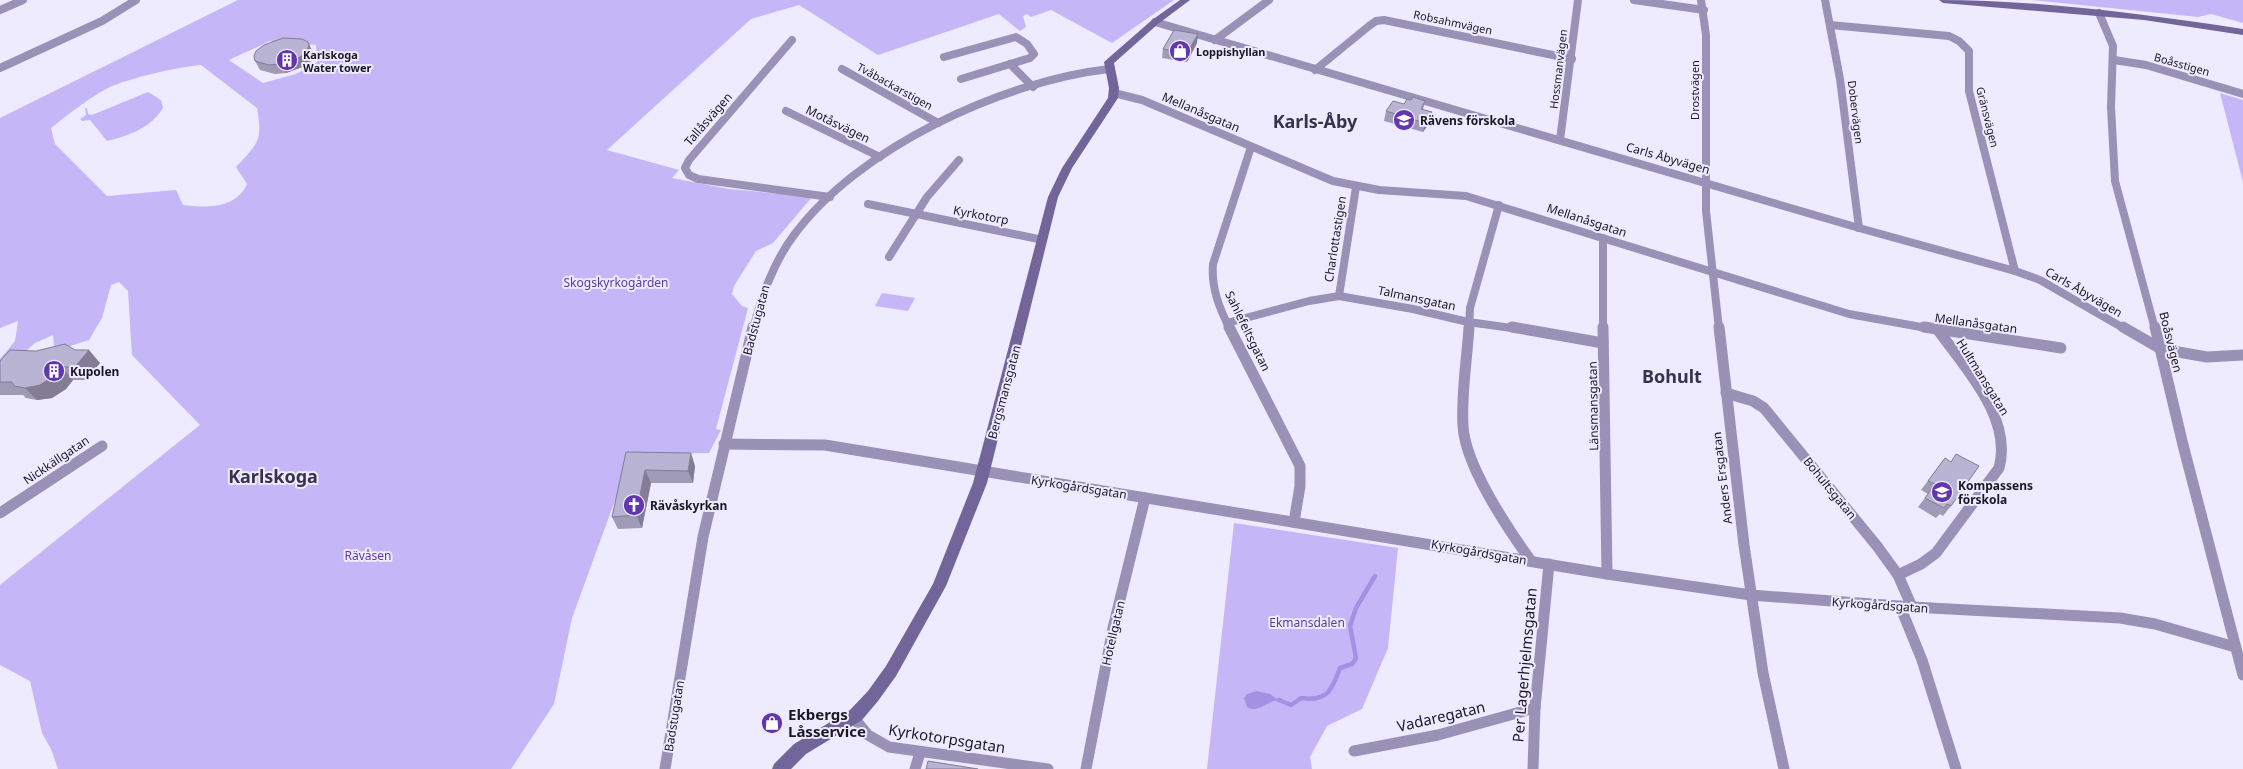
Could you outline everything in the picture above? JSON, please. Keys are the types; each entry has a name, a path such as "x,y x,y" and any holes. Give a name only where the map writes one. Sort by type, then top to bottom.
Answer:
{"street":[{"path":"3,0 11,6"},
{"path":"0,10 22,0"},
{"path":"0,68 102,21 136,0"},
{"path":"1114,92 1109,69 1112,58 1155,22 1186,0"},
{"path":"1215,40 1269,0"},
{"name":"Hossmanvägen","path":"1560,140 1572,59 1578,0"},
{"path":"1634,0 1704,10"},
{"name":"Drostvägen","path":"1701,0 1704,10 1706,35 1705,182"},
{"name":"Dobervägen","path":"1825,0 1840,79 1859,228"},
{"path":"1943,0 2176,21 2243,32"},
{"name":"Boåsvägen","path":"2099,13 2110,35 2114,60 2111,107 2112,159 2115,181 2161,349 2183,445 2243,675"},
{"name":"Robsahmvägen","path":"1315,70 1369,26 1376,21 1384,20 1572,59"},
{"name":"Carls Åbyvägen","path":"1155,22 1859,228 2015,271 2040,280 2161,349 2207,357 2243,355"},
{"name":"Gränsvägen","path":"1830,25 1949,36 1967,46 1970,51 1968,77 1970,91 2015,271"},
{"path":"944,57 969,52 1009,38 1021,39 1034,51 1030,58 961,79"},
{"name":"Tallåsvägen","path":"792,40 689,160 685,168 689,175 698,179 830,197"},
{"name":"Boåsstigen","path":"2114,60 2146,65 2243,94"},
{"path":"1010,64 1033,87"},
{"name":"Tvåbackarstigen","path":"842,69 938,123"},
{"name":"Badstugatan","path":"665,769 704,535 724,444 760,300 767,280 793,235 808,217 830,197 880,157 909,138 938,123 1033,87 1079,72 1109,69"},
{"name":"Mellanåsgatan","path":"1114,92 1142,100 1325,178 1356,187 1466,196 1849,314 1938,330 2061,348"},
{"name":"Bergsmansgatan","path":"780,769 800,749 853,717 872,696 891,670 939,586 975,500 984,471 1060,181 1111,102 1114,92"},
{"name":"Motåsvägen","path":"786,111 880,157"},
{"name":"Sahlefeltsgatan","path":"1251,147 1213,264 1212,278 1215,294 1227,322 1300,466 1300,486 1294,522"},
{"path":"889,257 938,182 959,160"},
{"name":"Anders Ersgatan","path":"1705,182 1706,211 1726,393 1751,595 1768,697 1784,769"},
{"name":"Charlottastigen","path":"1339,296 1356,187"},
{"name":"Kyrkotorp","path":"868,204 1043,240"},
{"path":"1499,205 1470,308 1463,406 1465,442 1470,459 1481,479 1531,561"},
{"name":"Länsmansgatan","path":"1603,238 1603,343 1606,368 1606,574"},
{"name":"Talmansgatan","path":"1227,322 1309,301 1339,296 1412,309 1468,322 1510,327 1603,343"},
{"name":"Hultmansgatan","path":"1898,575 1921,564 1936,553 1999,468 2004,454 1999,425 1990,406 1938,330"},
{"name":"Bohultsgatan","path":"1726,393 1753,401 1764,408 1877,546 1898,575 1906,607 1956,769"},
{"name":"Kyrkogårdsgatan","path":"724,444 769,443 825,446 1606,574 1751,595 1906,607 2120,618 2155,624 2235,647"},
{"name":"Nickkällgatan","path":"0,513 47,484 102,446"},
{"name":"Hotellgatan","path":"1086,769 1113,628 1146,498"},
{"name":"Per Lagerhjelmsgatan","path":"1533,769 1535,708 1549,564"},
{"name":"Vadaregatan","path":"1354,751 1438,735 1535,708"},
{"name":"Kyrkotorpsgatan","path":"853,717 862,730 878,742 889,747 920,753 1048,769"},
{"path":"915,769 920,753"}],"green space":[{"name":"Rävåsen","path":"238,0 1174,0 1112,43 1051,10 1031,17 1027,14 1023,16 1026,27 1020,31 999,14 878,55 799,5 751,19 607,150 679,170 672,178 729,189 812,197 773,243 756,251 734,286 732,294 742,306 748,308 716,429 721,430 709,453 632,454 572,618 554,704 511,769 58,769 51,749 42,733 30,681 0,665 0,585 200,425 132,355 128,291 119,282 111,285 102,318 89,340 67,347 54,346 53,335 35,343 0,374 0,359 15,341 18,321 0,328 0,118","holes":["270,41 316,45 317,62 296,74 263,83 229,60","201,65 257,108 259,135 254,146 236,167 247,184 236,198 220,205 201,206 183,205 176,190 107,196 55,144 51,128 100,92 128,80"]},
{"path":"2032,0 2243,0 2243,23 2211,14 2198,17"},
{"path":"148,92 161,100 163,108 146,126 131,134 107,141 90,120 82,121 80,119 86,115 85,108 87,108 88,114 92,115"},
{"path":"2220,93 2243,100 2243,182"},
{"path":"882,293 915,298 908,311 875,306"},
{"name":"Ekmansdalen","path":"1234,523 1398,548 1388,648 1362,709 1327,726 1310,757 1312,769 1207,769"}],"shaded area":[{"path":"1256,691 1270,694 1279,700 1251,709 1247,707 1244,698 1247,694"}],"building":[{"path":"1174,30 1198,34 1187,53 1163,49"},
{"path":"283,38 302,39 308,42 307,51 300,57 281,64 269,65 255,61 256,51 264,45"},
{"path":"1413,97 1425,101 1421,109 1432,112 1425,123 1386,111 1393,101 1404,104 1407,99 1411,100"},
{"path":"65,344 75,350 89,350 75,367 62,367 54,376 40,385 25,388 14,386 12,382 0,382 0,361 10,350 36,351"},
{"path":"626,452 691,453 688,471 645,470 636,515 612,517"},
{"name":"Kompassens förskola","path":"1956,454 1979,466 1951,506 1947,504 1944,508 1925,498 1935,484 1928,481 1945,458 1951,462"},
{"path":"928,761 978,769 926,769"}],"waterway":[{"path":"1279,700 1291,705 1301,698 1310,699 1323,696 1331,688 1340,668 1352,664 1356,658 1350,626 1356,608 1375,576"}],"place":[{"name":"Loppishyllan","path":"1180,51"},
{"name":"Karlskoga Water tower","path":"287,60"},
{"name":"Rävens förskola","path":"1404,120"},
{"name":"Kupolen","path":"54,371"},
{"name":"Kompassens förskola","path":"1942,492"},
{"name":"Rävåskyrkan","path":"634,505"},
{"name":"Ekbergs Låsservice","path":"772,723"}],"district":[{"name":"Karls-Åby","path":"1315,121"},
{"name":"Bohult","path":"1672,376"},
{"name":"Karlskoga","path":"273,476"}],"park label":[{"name":"Skogskyrkogården","path":"616,282"}]}
